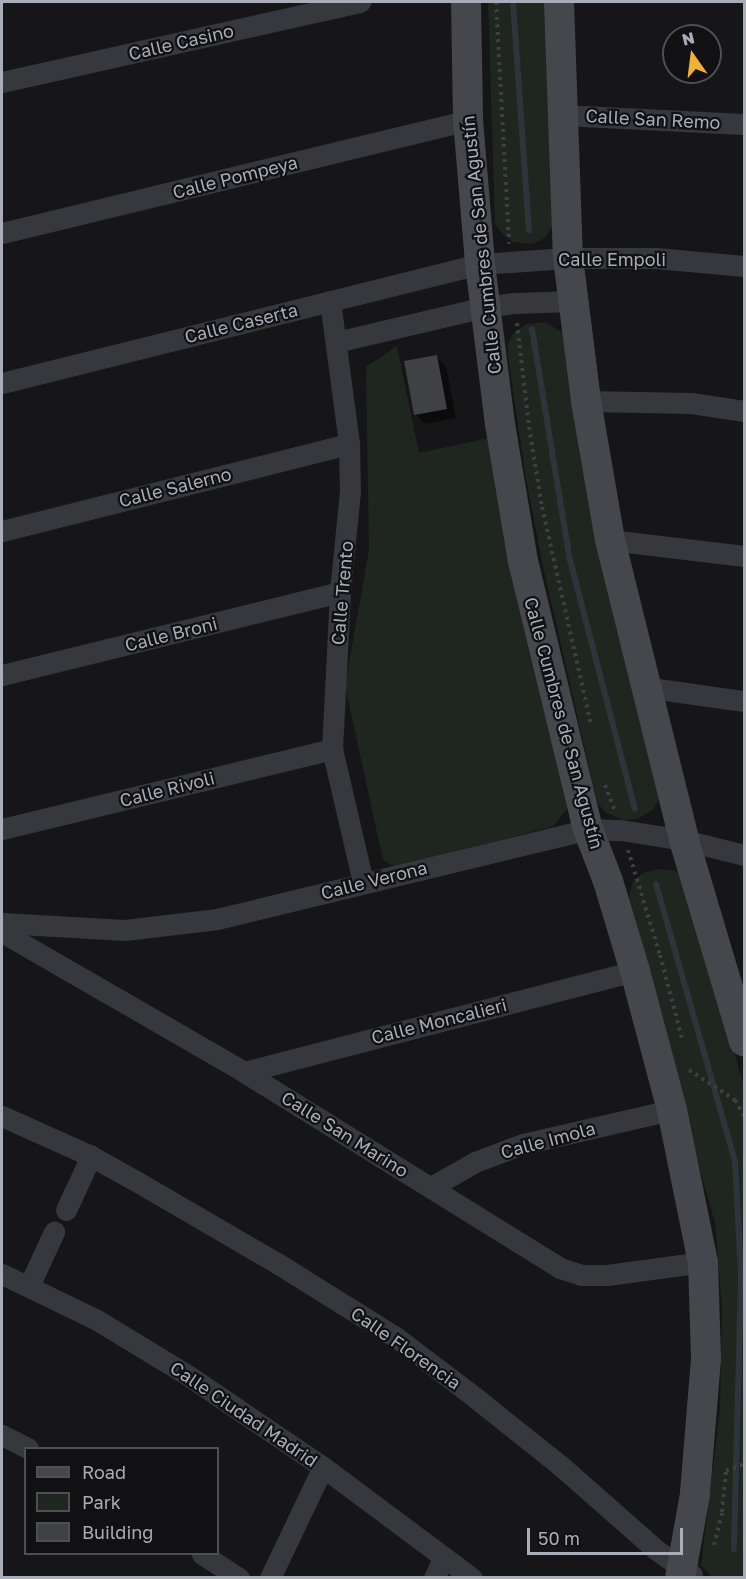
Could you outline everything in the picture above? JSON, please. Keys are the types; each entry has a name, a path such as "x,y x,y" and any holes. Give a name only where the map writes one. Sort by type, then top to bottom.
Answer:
{"street":[{"name":"Calle Casino","path":"2,82 360,2"},
{"name":"Calle Cumbres de San Agustín","path":"466,2 468,120 480,264 500,424 523,561 588,829 608,882 635,971 672,1110 703,1262 706,1359 686,1574"},
{"path":"559,2 568,258 586,401 610,540 644,687 684,840 739,1004 744,1041"},
{"name":"Calle San Remo","path":"562,115 744,124"},
{"name":"Calle Pompeya","path":"2,233 468,120"},
{"name":"Calle Empoli","path":"480,264 568,258 656,258 744,266"},
{"name":"Calle Caserta","path":"2,383 480,264"},
{"name":"Calle Trento","path":"330,301 349,444 350,491 340,592 332,749 363,882"},
{"path":"336,342 485,307 514,303 573,301"},
{"path":"586,401 691,403 744,411"},
{"name":"Calle Salerno","path":"2,531 349,444"},
{"path":"610,540 744,556"},
{"name":"Calle Broni","path":"2,675 340,592"},
{"path":"644,687 744,701"},
{"name":"Calle Rivoli","path":"2,829 332,749"},
{"name":"Calle Verona","path":"2,923 125,930 217,919 588,829 621,830 684,840 744,855"},
{"name":"Calle San Marino","path":"2,932 244,1072 560,1268 581,1275 607,1275 703,1262"},
{"name":"Calle Moncalieri","path":"244,1072 635,971"},
{"name":"Calle Imola","path":"431,1187 475,1162 523,1144 672,1110"},
{"name":"Calle Florencia","path":"2,1116 91,1156 277,1263 397,1338 477,1398 561,1466 686,1574"},
{"path":"66,1210 91,1156"},
{"path":"29,1286 54,1232"},
{"name":"Calle Ciudad Madrid","path":"2,1274 97,1320 189,1376 323,1467 472,1578"},
{"path":"2,1435 24,1447"},
{"path":"270,1578 323,1467"},
{"path":"204,1555 239,1578"},
{"path":"434,1578 444,1557"}],"path":[{"path":"496,2 511,261"},
{"path":"514,303 529,427 543,507 593,734"},
{"path":"603,780 660,955 685,1051"},
{"path":"687,1061 690,1072 735,1100 744,1116"},
{"path":"711,1556 722,1512 726,1471 744,1464"}],"green space":[{"path":"488,2 547,2 553,226 545,238 532,244 513,242 495,224"},
{"path":"545,322 562,332 566,342 581,460 609,593 659,798 653,810 636,819 623,820 605,812 597,802 544,571 526,479 508,357 508,343 514,332 527,324"},
{"path":"397,346 419,453 489,438 569,806 554,826 396,867 383,860 345,686 369,550 366,367"},
{"path":"658,869 675,871 686,879 744,1087 744,1577 712,1577 701,1565 720,1410 722,1308 715,1223 626,906 633,882 643,873"}],"building":[{"path":"437,355 447,409 414,415 404,361"}],"waterway":[{"path":"513,2 529,230"},
{"path":"532,329 569,556 635,809"},
{"path":"656,884 735,1161 741,1277 734,1549"}]}
